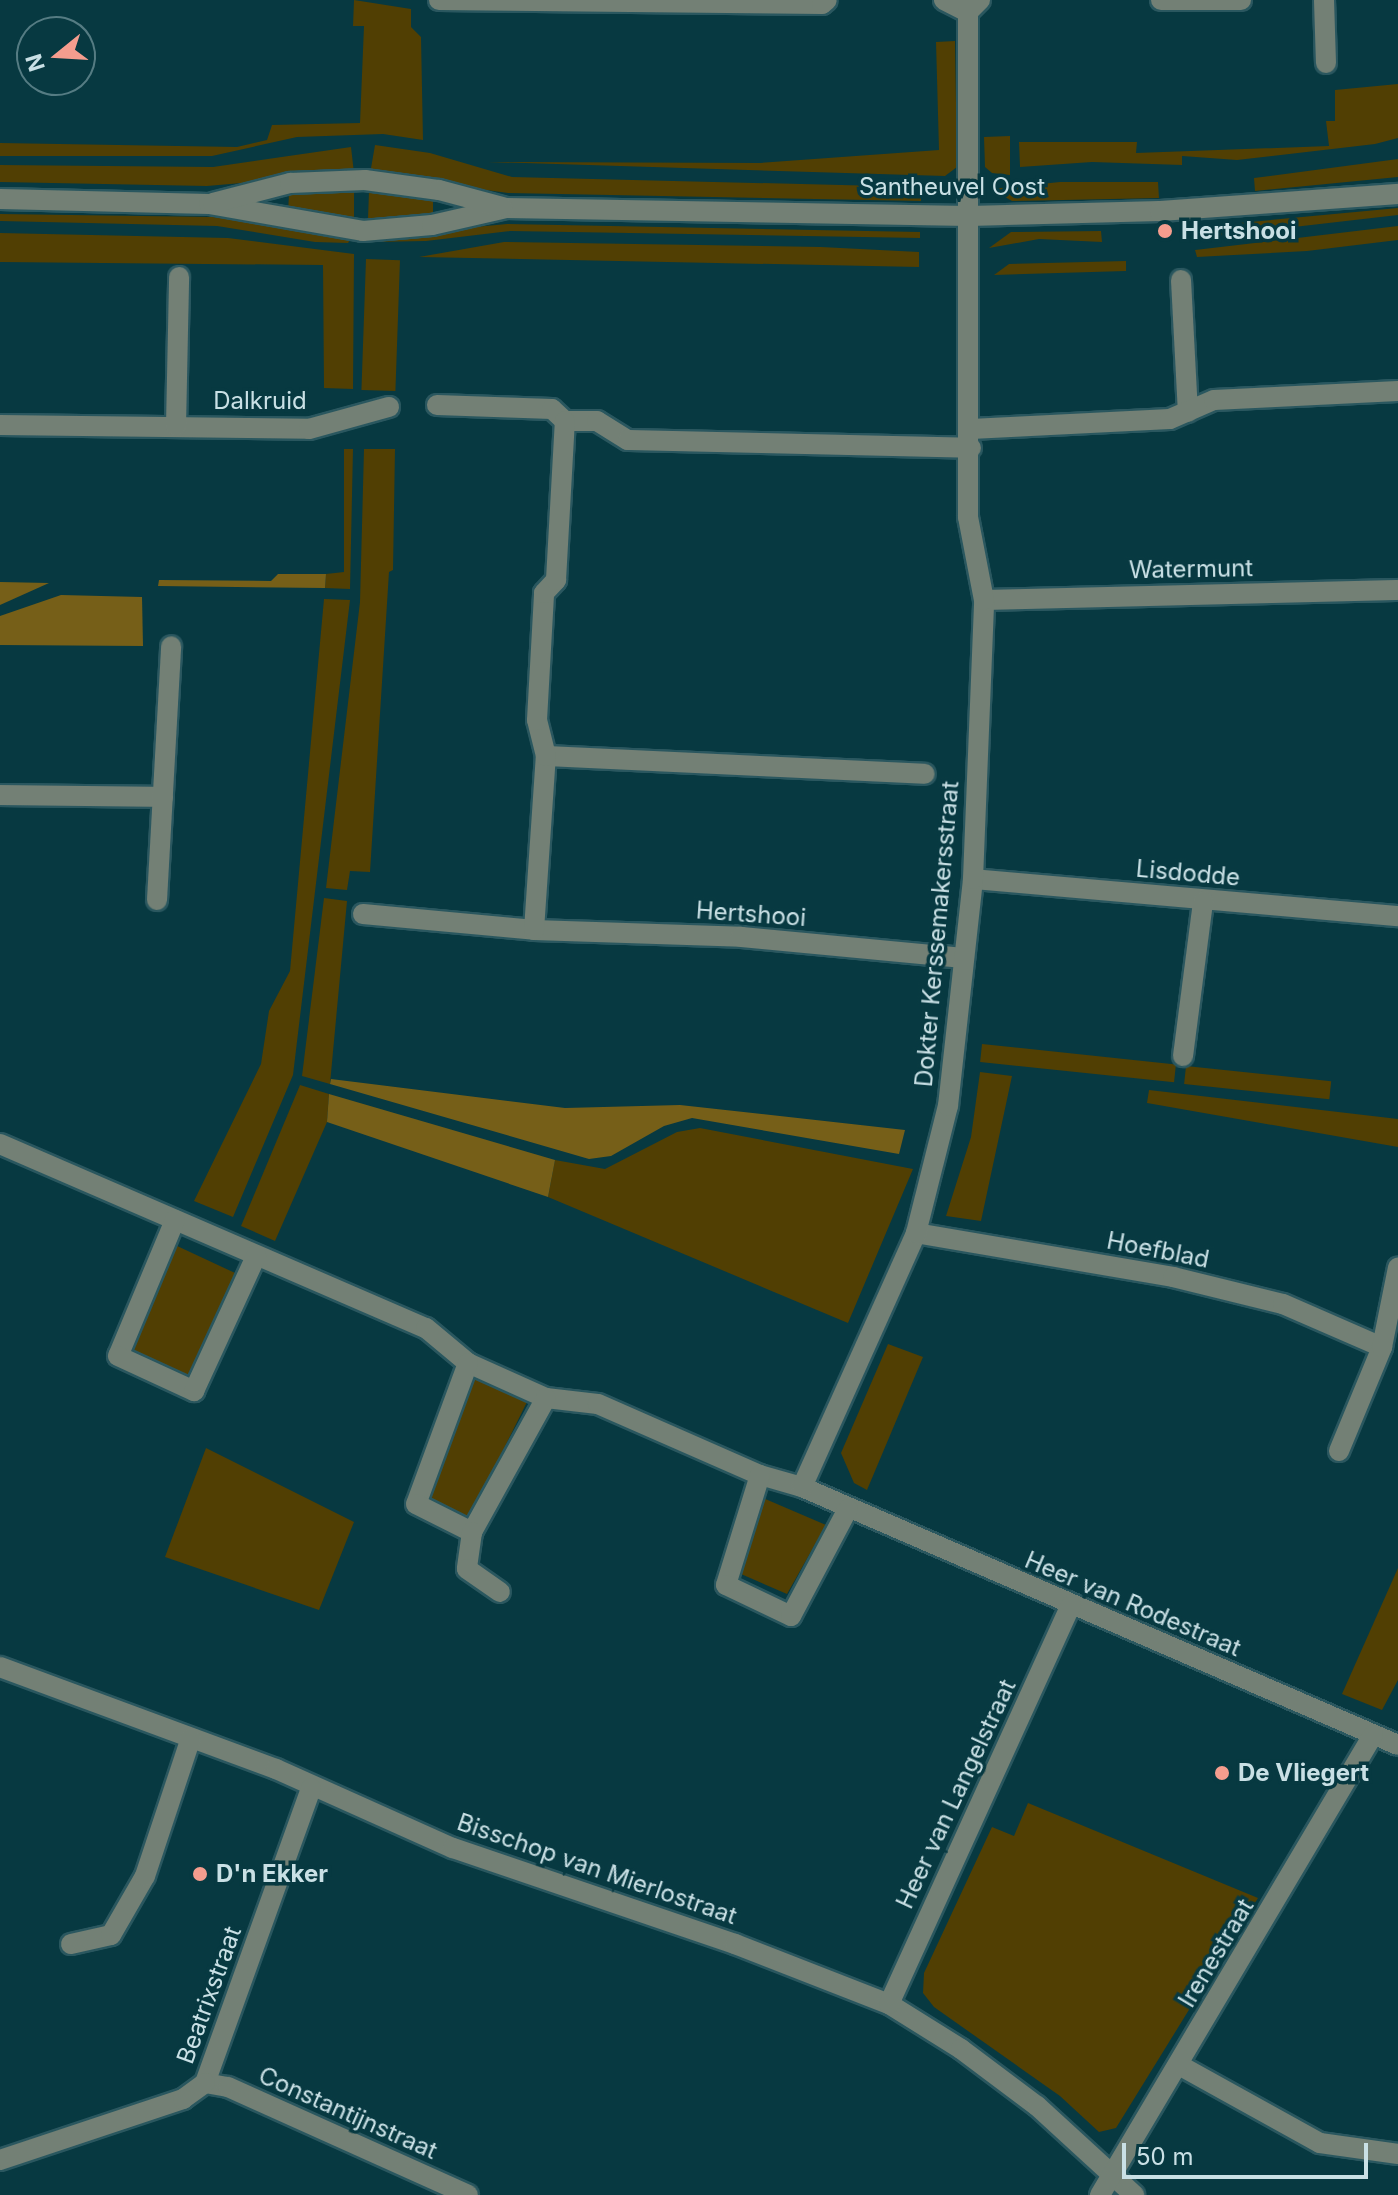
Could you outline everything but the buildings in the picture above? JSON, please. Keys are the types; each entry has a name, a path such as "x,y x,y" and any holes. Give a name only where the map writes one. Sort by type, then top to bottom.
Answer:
{"street":[{"path":"439,0 822,4 827,0"},
{"path":"944,0 974,6"},
{"path":"1161,0 1241,0"},
{"path":"1324,0 1326,63"},
{"name":"Dokter Kerssemakersstraat","path":"802,1487 916,1233 948,1106 973,879 984,600 968,517 971,439 969,216 974,6"},
{"name":"Santheuvel Oost","path":"209,204 290,183 365,180 439,190 506,208"},
{"name":"Santheuvel Oost","path":"0,199 209,204 363,231 432,225 506,208 969,216 1173,211 1398,194"},
{"path":"176,426 179,277"},
{"path":"1181,280 1188,412"},
{"path":"437,405 552,409 565,421 597,421 628,440 971,439 1170,419 1214,400 1398,391"},
{"name":"Dalkruid","path":"0,425 309,429 389,407"},
{"path":"534,930 546,756 537,720 544,593 556,580 565,421"},
{"name":"Watermunt","path":"984,600 1398,590"},
{"path":"157,900 171,646"},
{"path":"546,756 925,774"},
{"path":"0,795 163,797"},
{"name":"Lisdodde","path":"973,879 1398,916"},
{"path":"1183,1056 1203,901"},
{"name":"Hertshooi","path":"363,914 534,930 741,937 964,958"},
{"name":"Heer van Rodestraat","path":"0,1144 426,1328 468,1363 546,1398 598,1404 760,1475 802,1487 1398,1745"},
{"path":"175,1220 118,1356 194,1391 256,1256"},
{"name":"Hoefblad","path":"916,1233 1201,1284 1283,1304 1382,1347"},
{"path":"1339,1451 1382,1347 1398,1268"},
{"path":"468,1363 416,1504 472,1532"},
{"path":"500,1592 467,1569 472,1532 546,1398"},
{"path":"760,1475 726,1585 791,1616 848,1509"},
{"name":"Heer van Langelstraat","path":"889,2004 1071,1605"},
{"name":"Bisschop van Mierlostraat","path":"0,1667 191,1738 453,1848 735,1944 889,2004 961,2049 1037,2106 1134,2195"},
{"name":"Irenestraat","path":"1100,2195 1373,1735"},
{"path":"71,1944 111,1935 145,1876 191,1738"},
{"name":"Beatrixstraat","path":"205,2083 311,1788"},
{"path":"1179,2065 1320,2143 1398,2154"},
{"path":"0,2160 183,2099 205,2083"},
{"name":"Constantijnstraat","path":"205,2083 228,2087 468,2195"}],"shaded area":[{"path":"354,0 411,9 411,27 421,37 423,140 383,134 297,137 212,156 0,156 0,143 237,147 267,140 272,125 360,123 364,26 353,26"},
{"path":"955,41 957,167 945,176 488,162 760,163 939,150 936,42"},
{"path":"1398,84 1398,138 1375,144 1237,160 1182,156 1182,165 1092,162 1020,167 1019,142 1137,142 1136,153 1329,146 1326,121 1335,121 1335,90"},
{"path":"1010,136 1010,175 992,173 985,167 984,137"},
{"path":"375,145 430,153 512,177 921,187 921,201 508,193 370,174"},
{"path":"351,147 354,173 207,186 0,182 0,165 213,167"},
{"path":"1398,159 1398,177 1255,191 1254,178"},
{"path":"1060,182 1158,182 1159,198 1012,201 991,189"},
{"path":"354,190 354,218 288,213 289,194"},
{"path":"369,191 433,197 433,216 368,219"},
{"path":"1398,208 1398,215 1198,238 1197,227"},
{"path":"0,214 213,217 353,236 348,243 315,242 217,226 0,221"},
{"path":"507,224 920,232 920,238 510,231 426,241 371,242 368,237"},
{"path":"1398,226 1398,240 1307,251 1197,257 1195,250"},
{"path":"1101,231 1102,242 1039,239 989,248 1011,232"},
{"path":"0,233 228,238 354,254 353,389 324,388 323,265 0,262"},
{"path":"504,242 821,247 919,252 919,267 419,257"},
{"path":"366,259 400,260 395,391 361,390"},
{"path":"1126,261 1126,271 994,275 1009,264"},
{"path":"344,449 353,449 350,589 325,588 326,574 344,572"},
{"path":"364,449 395,449 393,570 389,572 370,872 350,871 347,890 326,888 360,602"},
{"path":"278,574 326,574 325,588 158,586 159,580 271,581"},
{"path":"0,582 49,583 0,605"},
{"path":"61,595 142,597 143,646 0,645 0,616"},
{"path":"324,599 350,600 293,1075 233,1217 194,1201 261,1064 269,1011 290,971"},
{"path":"324,898 347,901 330,1084 302,1076"},
{"path":"982,1044 1176,1064 1174,1082 980,1062"},
{"path":"1186,1066 1331,1081 1329,1099 1184,1084"},
{"path":"980,1072 1012,1076 981,1221 946,1216 971,1137"},
{"path":"331,1079 565,1108 680,1105 905,1130 899,1154 692,1118 664,1126 611,1156 589,1159 330,1084"},
{"path":"300,1085 329,1094 327,1122 275,1241 241,1226"},
{"path":"1149,1090 1398,1119 1398,1147 1147,1103"},
{"path":"329,1094 555,1160 548,1197 327,1122"},
{"path":"700,1128 913,1169 848,1323 548,1197 555,1160 605,1169 677,1132"},
{"path":"175,1245 236,1273 187,1378 126,1349"},
{"path":"888,1344 923,1357 867,1490 854,1483 841,1453"},
{"path":"475,1377 527,1402 469,1519 427,1499"},
{"path":"206,1448 354,1522 319,1610 165,1557"},
{"path":"763,1498 826,1525 787,1594 741,1574"},
{"path":"1398,1568 1398,1680 1382,1710 1342,1694"},
{"path":"1028,1803 1258,1898 1116,2128 1099,2132 1060,2096 934,2007 923,1993 924,1973 992,1827 1014,1836"}],"place":[{"name":"Hertshooi","path":"1165,231"},
{"name":"De Vliegert","path":"1222,1773"},
{"name":"D'n Ekker","path":"200,1874"}]}
